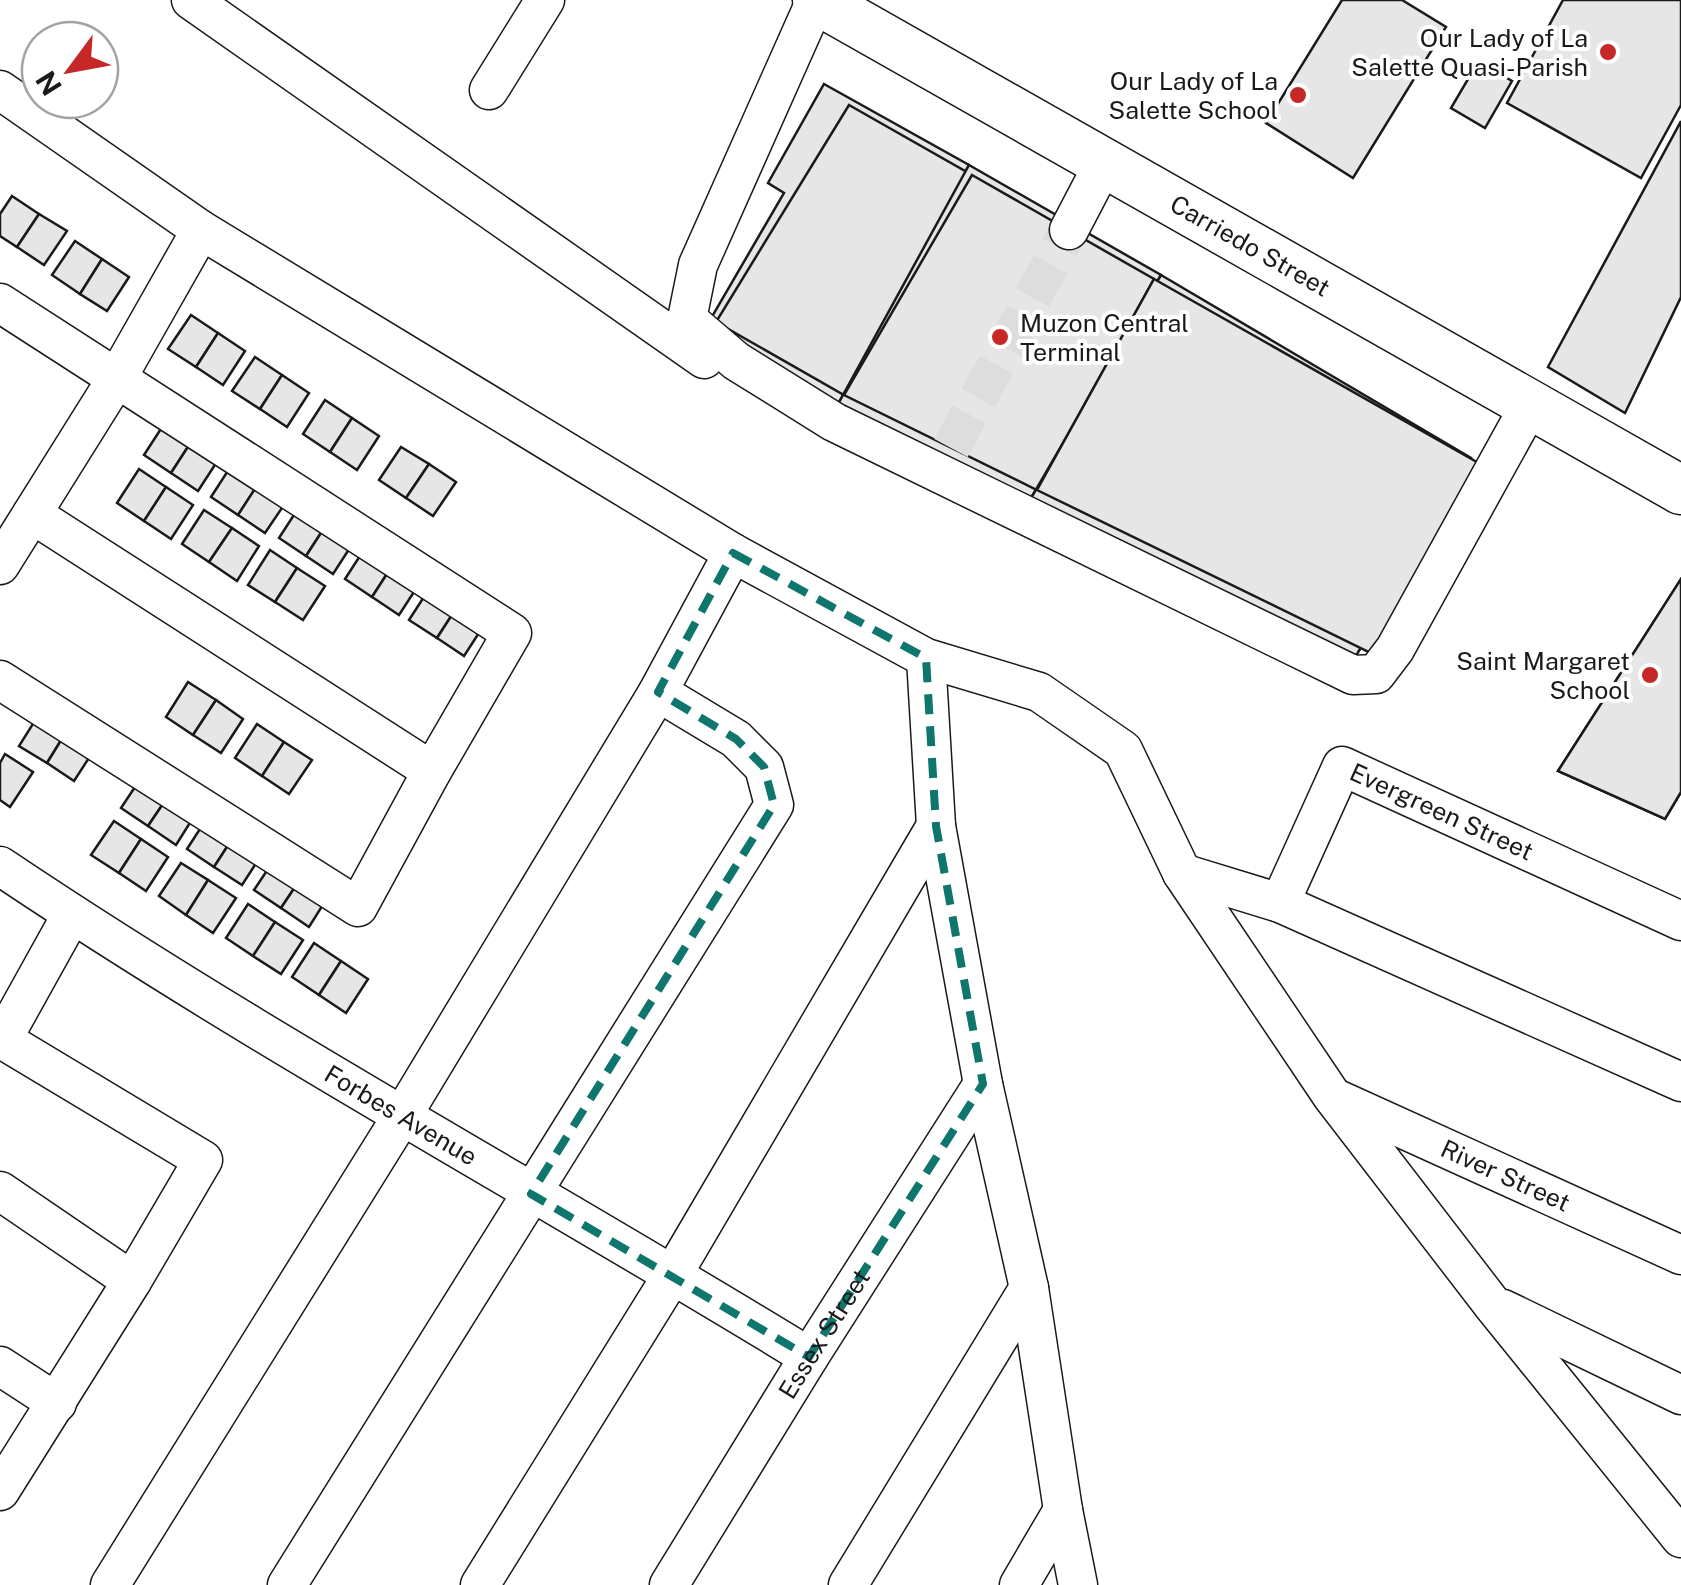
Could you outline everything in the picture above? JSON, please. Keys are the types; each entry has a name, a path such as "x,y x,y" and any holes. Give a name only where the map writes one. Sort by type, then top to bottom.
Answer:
{"main road":[{"name":"Carriedo Street","path":"816,0 1681,490"}],"street":[{"path":"191,0 790,420 946,470"},
{"path":"489,90 545,0"},
{"path":"816,0 698,265 687,319 736,360 834,422 946,470 1354,675 1376,674 1395,649 1530,405"},
{"path":"0,90 201,230 733,553 926,658 1039,692 1124,750 1182,873 1332,1096 1492,1304 1681,1538"},
{"path":"1069,230 1104,163"},
{"path":"0,564 118,378 201,230"},
{"path":"0,303 512,634 358,906 0,680"},
{"path":"32,514 432,771"},
{"path":"110,1585 402,1116 658,692 733,553"},
{"path":"926,658 936,826 983,1084 1029,1288 1078,1585"},
{"path":"287,1585 774,805 764,767 736,739 658,692"},
{"name":"Evergreen Street","path":"1280,903 1342,766 1681,921"},
{"path":"480,1585 673,1274 936,826"},
{"name":"Forbes Avenue","path":"0,866 402,1116 673,1274 808,1358"},
{"path":"1182,873 1280,903 1681,1082"},
{"path":"0,1492 203,1160 1,1039 72,914"},
{"name":"Essex Street","path":"669,1585 983,1084"},
{"name":"River Street","path":"1332,1096 1681,1255"},
{"path":"0,1191 132,1281"},
{"path":"848,1585 1029,1288"},
{"path":"1492,1304 1681,1394"},
{"path":"0,1366 57,1403"},
{"path":"1020,1585 1063,1510"}],"highlighted area":[{"path":"733,553 926,658 936,826 983,1084 809,1357 531,1194 774,805 764,767 736,739 658,692"}],"building":[{"path":"1342,0 1402,0 1446,27 1353,178 1266,123"},
{"name":"Our Lady of La Salette Quasi-Parish","path":"1563,0 1681,0 1681,105 1641,178 1507,103"},
{"path":"1478,62 1512,81 1485,128 1451,108"},
{"path":"824,84 969,165 831,417 703,332 784,193 768,183"},
{"path":"849,105 972,175 844,395 716,322"},
{"path":"1681,121 1681,297 1625,413 1548,367"},
{"name":"Muzon Central Terminal","path":"969,165 1161,275 1027,505 831,417"},
{"name":"Muzon Central Terminal","path":"972,175 1154,279 1037,490 844,395"},
{"path":"12,196 39,214 17,247 0,236 0,214"},
{"path":"39,214 67,231 44,265 17,247"},
{"path":"75,241 102,259 80,294 52,275"},
{"path":"102,259 129,277 107,311 80,294"},
{"path":"1161,275 1471,458 1353,661 1027,505"},
{"path":"1154,279 1482,465 1373,654 1037,490"},
{"path":"191,315 218,333 196,367 168,349"},
{"path":"218,333 245,351 223,385 196,367"},
{"path":"255,357 282,375 260,409 232,391"},
{"path":"282,375 309,393 287,427 260,409"},
{"path":"325,400 352,418 330,452 303,434"},
{"path":"352,418 379,436 357,470 330,452"},
{"path":"166,421 193,439 171,473 144,455"},
{"path":"193,439 220,457 198,491 171,473"},
{"path":"401,447 429,464 406,498 379,480"},
{"path":"233,463 260,481 238,515 211,497"},
{"path":"429,464 456,482 433,516 406,498"},
{"path":"139,469 166,487 144,521 117,503"},
{"path":"260,481 288,499 265,533 238,515"},
{"path":"166,487 193,505 171,539 144,521"},
{"path":"301,504 328,522 306,556 279,538"},
{"path":"204,510 232,528 209,562 182,544"},
{"path":"328,522 355,540 333,574 306,556"},
{"path":"232,528 259,546 237,581 209,562"},
{"path":"367,545 394,563 372,597 345,579"},
{"path":"270,550 297,568 275,602 248,585"},
{"path":"394,563 421,581 399,615 372,597"},
{"path":"297,568 325,586 303,620 275,602"},
{"name":"Saint Margaret School","path":"1681,579 1681,792 1665,819 1558,771"},
{"name":"Saint Margaret School","path":"1681,579 1681,792 1665,819 1558,771"},
{"path":"431,586 459,604 437,638 409,620"},
{"path":"459,604 486,622 464,656 437,638"},
{"path":"188,682 216,700 193,735 166,717"},
{"path":"216,700 243,719 221,753 193,735"},
{"path":"41,711 68,729 47,763 19,746"},
{"path":"257,724 284,742 262,776 235,758"},
{"path":"68,729 96,747 74,781 47,763"},
{"path":"284,742 312,760 289,794 262,776"},
{"path":"5,754 33,772 10,807 0,800 0,763"},
{"path":"143,775 171,792 148,826 121,808"},
{"path":"171,792 198,810 176,845 148,826"},
{"path":"209,815 236,833 214,867 187,849"},
{"path":"114,821 141,839 119,873 91,855"},
{"path":"236,833 264,851 242,885 214,867"},
{"path":"141,839 168,857 146,891 119,873"},
{"path":"276,857 303,875 281,908 254,890"},
{"path":"181,863 208,880 186,915 159,896"},
{"path":"303,875 331,892 309,927 281,908"},
{"path":"208,880 236,898 213,933 186,915"},
{"path":"248,904 275,922 253,956 226,938"},
{"path":"275,922 303,940 281,974 253,956"},
{"path":"314,943 341,961 319,995 292,977"},
{"path":"341,961 368,979 346,1013 319,995"}],"tunnel":[{"path":"951,448 1069,230"}],"place":[{"name":"Our Lady of La Salette Quasi-Parish","path":"1608,52"},
{"name":"Our Lady of La Salette School","path":"1298,95"},
{"name":"Muzon Central Terminal","path":"1000,337"},
{"name":"Saint Margaret School","path":"1650,675"}]}
